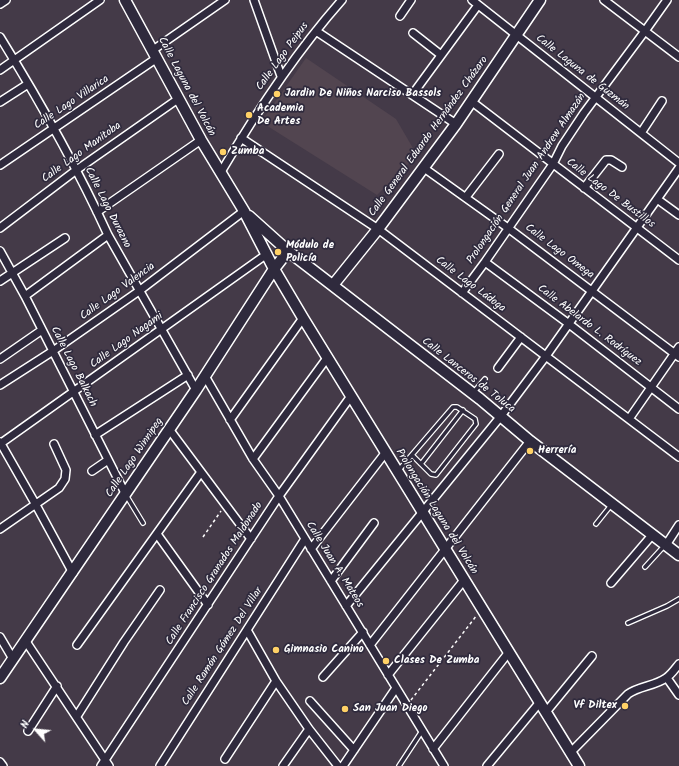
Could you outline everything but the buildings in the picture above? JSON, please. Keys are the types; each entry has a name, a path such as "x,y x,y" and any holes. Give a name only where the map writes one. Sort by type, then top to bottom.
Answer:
{"main road":[{"name":"Calle Laguna del Volcán","path":"125,0 201,140 244,211 274,269"},
{"name":"Calle General Eduardo Hernández Cházaro","path":"333,285 378,229 456,124 540,0"},
{"name":"Calle Lanceros de Toluca","path":"244,211 288,251 501,416 530,441 679,555"},
{"name":"Calle Lago Winnipeg","path":"0,678 73,573 125,493 196,390 274,269 288,251"},
{"name":"Prolongación Laguna del Volcán","path":"274,269 397,472 580,766"}],"street":[{"path":"0,4 6,0"},
{"path":"0,70 100,0"},
{"name":"Calle Lago Villarica","path":"0,166 155,54 225,0"},
{"path":"254,0 281,76"},
{"name":"Calle Lago Peipus","path":"221,172 240,138 281,76 342,0"},
{"path":"400,16 411,0"},
{"path":"604,0 679,58"},
{"name":"Prolongación General Juan Andrew Almazán","path":"462,293 553,164 572,130 667,0"},
{"path":"412,96 441,55 475,2"},
{"name":"Calle Laguna de Guzmán","path":"475,2 679,163"},
{"path":"316,31 456,124"},
{"path":"413,33 441,55"},
{"name":"Calle Lago Durazno","path":"0,37 53,129 139,291 196,390"},
{"path":"0,102 28,84"},
{"name":"Calle Lago Manitoba","path":"0,228 75,171 178,99"},
{"name":"Calle Lago De Bustillos","path":"472,101 679,260"},
{"path":"641,133 662,101"},
{"name":"Calle Lago Ládoga","path":"240,138 378,229 679,457"},
{"path":"97,212 201,140"},
{"path":"466,197 499,154"},
{"path":"584,188 606,160 611,160 622,167"},
{"name":"Calle Lago Omega","path":"424,168 508,228 677,355"},
{"path":"346,606 501,416 569,324 679,168"},
{"path":"657,199 679,215"},
{"name":"Calle Lago Valencia","path":"0,385 53,351 139,291 244,211"},
{"path":"25,296 108,235"},
{"path":"0,281 65,238"},
{"name":"Calle Lago Balkach","path":"0,251 25,296 125,493"},
{"name":"Calle Lago Nagami","path":"0,444 267,254"},
{"name":"Calle Abelardo L. Rodríguez","path":"485,262 569,324 679,409"},
{"path":"230,420 303,318"},
{"path":"0,359 42,330"},
{"path":"498,368 521,337"},
{"path":"628,419 677,355 679,347"},
{"path":"253,459 327,358"},
{"path":"95,435 188,375"},
{"name":"Calle Juan A. Mateos","path":"205,376 253,459 279,496 444,766"},
{"name":"Calle Francisco Granados Maldonado","path":"101,766 279,496 351,396"},
{"path":"169,429 226,503 251,539"},
{"path":"370,645 530,441"},
{"path":"0,444 36,505 73,573"},
{"path":"0,528 36,505 62,485 66,474 54,444"},
{"path":"311,549 386,452"},
{"path":"92,470 108,460"},
{"path":"77,645 201,472"},
{"path":"331,581 374,524"},
{"path":"666,545 679,525"},
{"path":"157,534 208,604"},
{"path":"611,583 653,534"},
{"name":"Calle Ramón Gómez Del Villar","path":"160,766 305,539"},
{"path":"388,675 464,580"},
{"path":"77,716 124,642 160,590"},
{"path":"247,630 276,681 309,729 338,766"},
{"path":"323,677 362,632"},
{"path":"0,637 13,659"},
{"path":"25,640 109,766"},
{"path":"433,749 509,652"},
{"path":"546,712 592,656"},
{"path":"571,752 628,694 634,690 658,683 667,678 679,664"},
{"path":"667,678 679,695"},
{"path":"225,758 276,681"},
{"path":"28,731 57,686"},
{"path":"343,766 396,688"},
{"path":"310,701 354,750"},
{"path":"487,766 540,702"},
{"path":"283,766 309,729"},
{"path":"0,762 3,766"}],"lane":[{"path":"472,394 485,379"},
{"path":"397,472 453,407 457,406 475,419 476,424 454,454 436,475 432,474 412,455"},
{"path":"421,464 463,410"},
{"path":"125,493 143,523"},
{"path":"596,524 612,503"},
{"path":"644,567 666,545"},
{"path":"628,623 667,606 679,599"},
{"path":"399,766 422,731"}],"path":[{"path":"203,537 226,503"},
{"path":"407,705 482,609"}],"shaded area":[{"path":"306,58 396,119 417,155 377,195 261,122"}],"place":[{"name":"Jardin De Niños Narciso Bassols","path":"277,94"},
{"name":"Academia De Artes","path":"249,115"},
{"name":"Zumba","path":"223,152"},
{"name":"Módulo de Policía","path":"278,252"},
{"name":"Herrería","path":"530,451"},
{"name":"Gimnasio Canino","path":"276,650"},
{"name":"Clases De Zumba","path":"386,661"},
{"name":"Vf Diltex","path":"625,706"},
{"name":"San Juan Diego","path":"345,709"}]}
